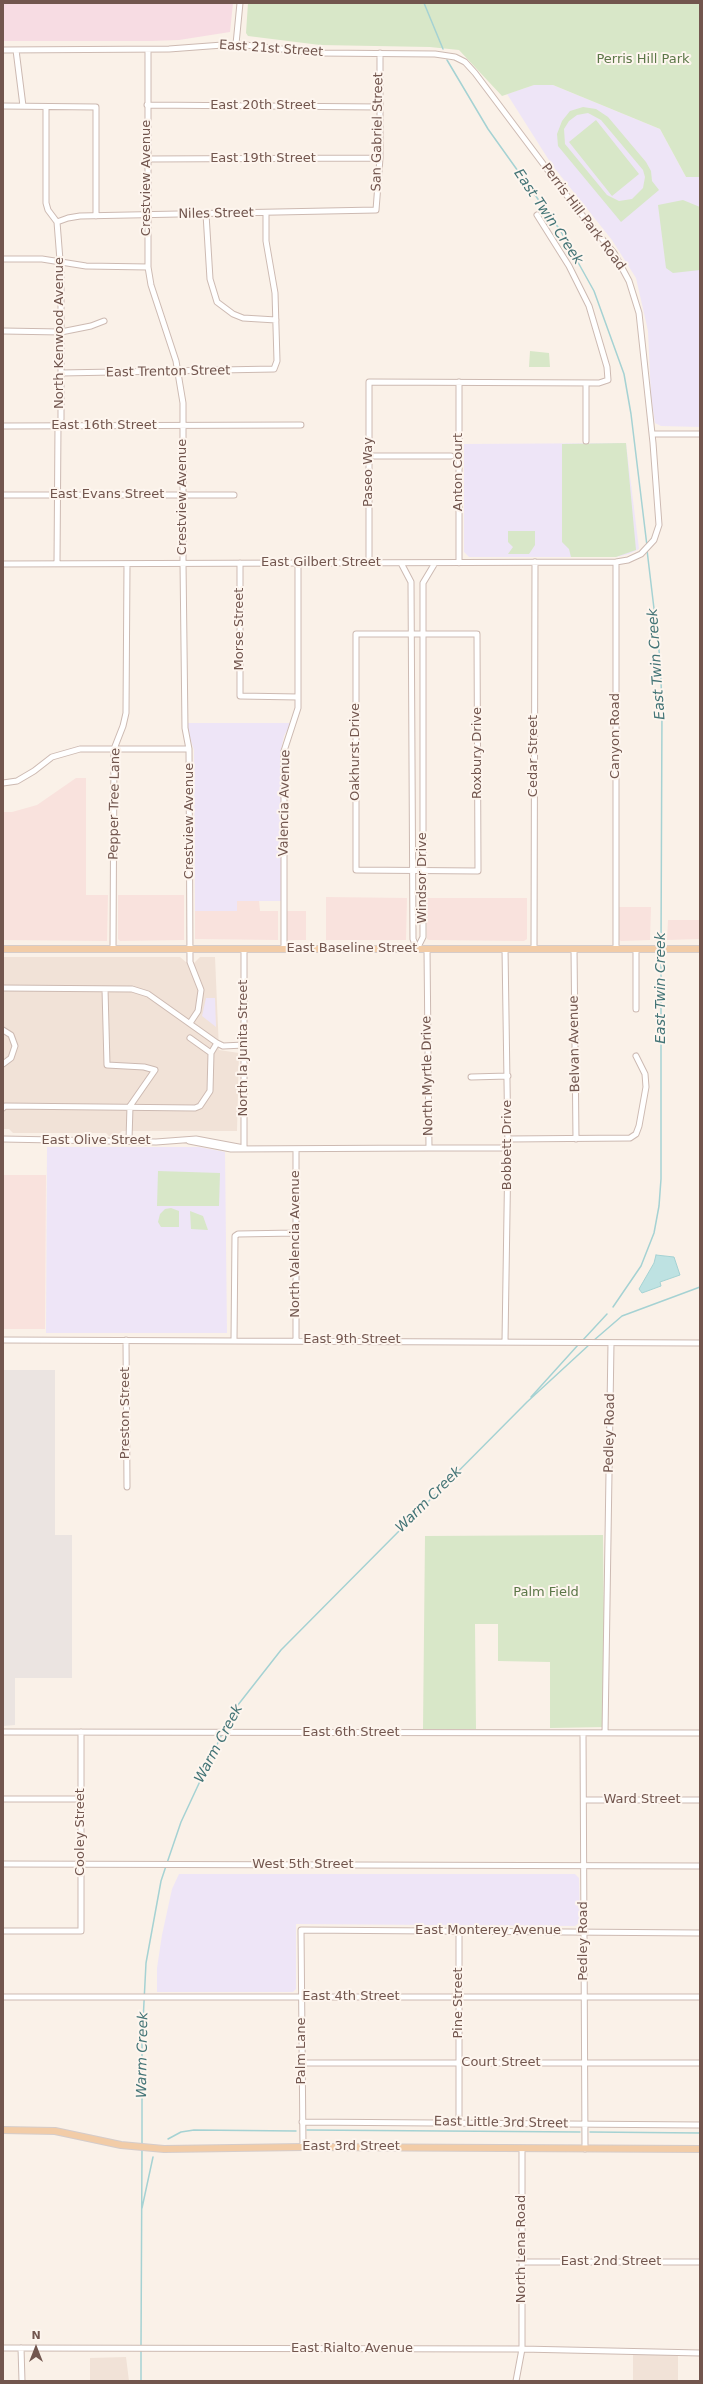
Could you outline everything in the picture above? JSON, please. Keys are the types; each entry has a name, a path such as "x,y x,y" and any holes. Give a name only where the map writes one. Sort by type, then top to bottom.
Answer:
{"main road":[{"name":"East Baseline Street","path":"3,949 700,949"},
{"name":"East 3rd Street","path":"3,2130 69,2133 135,2147 149,2148 303,2147 700,2149"}],"street":[{"path":"236,44 240,3"},
{"name":"East 21st Street","path":"3,50 148,50 236,44 318,53 436,54 455,57 465,62"},
{"path":"16,50 23,106"},
{"name":"Crestview Avenue","path":"148,50 148,267 151,285 178,372 182,393 184,495 182,563 185,728 190,749 190,949 191,968 201,990 198,1011 190,1023"},
{"name":"San Gabriel Street","path":"376,210 380,158 380,53"},
{"name":"Perris Hill Park Road","path":"465,62 614,253 629,281 639,313 659,517 655,538 640,555"},
{"name":"East 20th Street","path":"147,105 379,107"},
{"path":"3,106 96,107 96,216"},
{"name":"North Kenwood Avenue","path":"46,107 46,203 48,210 57,222 61,262 62,373 61,418 58,426 57,563"},
{"name":"East 19th Street","path":"147,159 380,158"},
{"name":"Niles Street","path":"57,222 68,218 96,216 266,214 376,210"},
{"path":"206,214 210,279 217,302 233,314 243,318 276,320 275,293 266,241 266,214"},
{"path":"459,382 586,383 604,382 608,380 608,375 591,312 569,266 536,215"},
{"path":"3,259 61,262 86,266 148,267"},
{"name":"East Trenton Street","path":"62,373 274,369 277,361 276,320"},
{"path":"3,332 61,332 91,326 104,321"},
{"name":"Paseo Way","path":"369,563 369,382 459,382"},
{"name":"Anton Court","path":"459,382 459,563"},
{"path":"586,383 586,441"},
{"name":"East 16th Street","path":"3,426 301,426"},
{"path":"652,434 700,434"},
{"path":"369,456 451,456"},
{"name":"East Evans Street","path":"3,495 234,495"},
{"name":"East Gilbert Street","path":"3,564 616,562 640,555"},
{"name":"Cedar Street","path":"534,949 535,562"},
{"name":"Canyon Road","path":"616,562 616,949"},
{"name":"Morse Street","path":"240,563 240,696 298,697"},
{"name":"Windsor Drive","path":"401,563 411,582 413,634 413,939 417,949"},
{"name":"Windsor Drive","path":"417,949 423,937 424,583 434,563"},
{"name":"Pepper Tree Lane","path":"114,949 114,749 124,726 126,713 127,564"},
{"name":"Valencia Avenue","path":"284,949 284,751 287,737 297,716 298,564"},
{"name":"Oakhurst Drive","path":"413,634 356,634 356,870 413,870"},
{"name":"Roxbury Drive","path":"413,634 477,634 478,871 413,870"},
{"path":"3,783 25,777 52,757 80,749 190,749"},
{"path":"413,755 423,755"},
{"name":"North la Junita Street","path":"244,949 244,1148"},
{"name":"North Myrtle Drive","path":"427,949 429,1148 508,1148"},
{"name":"Bobbett Drive","path":"505,949 508,1076 505,1341"},
{"name":"Belvan Avenue","path":"574,949 576,1139"},
{"path":"636,949 636,1009"},
{"path":"3,988 132,989 148,994 223,1046 244,1045"},
{"path":"106,989 107,1065 144,1067 155,1070 130,1106 129,1140"},
{"path":"3,1030 11,1035 15,1046 12,1055 3,1064"},
{"path":"190,1038 211,1053"},
{"path":"4,1106 130,1106 195,1108 200,1106 212,1086 211,1053 217,1043"},
{"path":"508,1139 615,1140 630,1138 636,1134 646,1087 645,1074 636,1056"},
{"path":"471,1077 508,1076"},
{"name":"East Olive Street","path":"3,1139 21,1141 189,1141 231,1149 429,1148"},
{"name":"North Valencia Avenue","path":"296,1149 296,1340"},
{"path":"234,1340 236,1236 238,1234 296,1233"},
{"name":"East 9th Street","path":"3,1340 571,1341 611,1343 700,1343"},
{"name":"Preston Street","path":"126,1340 127,1487"},
{"name":"Pedley Road","path":"605,1733 606,1556 608,1523 611,1343"},
{"name":"East 6th Street","path":"3,1732 700,1733"},
{"name":"Cooley Street","path":"3,1931 81,1931 81,1732"},
{"name":"Pedley Road","path":"583,1733 584,2063 586,2149"},
{"path":"3,1799 81,1799"},
{"name":"Ward Street","path":"584,1800 700,1800"},
{"name":"West 5th Street","path":"3,1864 700,1866"},
{"name":"East Monterey Avenue","path":"301,1930 700,1933"},
{"name":"Palm Lane","path":"301,1930 303,2147"},
{"name":"Pine Street","path":"459,1931 459,2122"},
{"name":"East 4th Street","path":"3,1997 700,1997"},
{"name":"Court Street","path":"302,2063 700,2063"},
{"name":"East Little 3rd Street","path":"302,2122 700,2125"},
{"name":"North Lena Road","path":"516,2381 522,2349 522,2149"},
{"name":"East 2nd Street","path":"522,2262 700,2262"},
{"name":"East Rialto Avenue","path":"3,2348 522,2349 700,2353"},
{"path":"22,2348 22,2381"}],"shaded area":[{"path":"3,3 233,3 230,32 179,40 3,41"},
{"path":"534,85 553,85 660,129 686,177 700,177 700,427 661,426 655,423 651,397 648,331 636,278 612,240 552,165 507,94"},
{"path":"626,443 639,549 629,554 616,557 469,557 464,552 464,444"},
{"path":"188,723 291,723 284,736 281,750 281,901 237,901 237,911 195,911 194,750 188,732"},
{"path":"76,778 86,778 86,895 108,895 107,941 3,940 3,812 12,812 37,805"},
{"path":"118,895 184,895 184,940 120,941 118,939"},
{"path":"326,897 407,898 406,940 326,940"},
{"path":"427,898 527,898 527,939 524,941 429,940 427,939"},
{"path":"259,900 260,911 278,911 278,940 195,939 195,911 237,911 237,901"},
{"path":"619,907 651,907 650,940 621,941 618,939"},
{"path":"287,911 306,911 306,940 287,940"},
{"path":"668,920 700,920 699,939 667,940"},
{"path":"3,957 180,957 186,962 194,963 200,957 215,957 219,1050 239,1053 237,1131 122,1131 117,1136 109,1136 106,1133 13,1133 9,1129 3,1129"},
{"path":"206,998 215,998 216,1027 202,1016"},
{"path":"47,1147 199,1147 225,1152 227,1333 46,1333"},
{"path":"3,1175 46,1175 45,1329 3,1329"},
{"path":"3,1370 55,1370 55,1535 72,1535 72,1678 15,1678 15,1725 3,1726"},
{"path":"179,1874 575,1874 579,1878 580,1922 575,1926 296,1924 296,1989 293,1992 157,1992 157,1968 162,1935 172,1889"},
{"path":"633,2352 678,2352 678,2381 633,2381"},
{"path":"126,2357 129,2381 90,2381 90,2358"}],"green space":[{"name":"Perris Hill Park","path":"248,3 700,3 700,177 686,177 660,129 553,85 534,85 502,96 459,50 430,47 320,45 248,36 246,33"},
{"path":"583,107 596,109 608,117 646,162 651,171 652,181 659,190 621,222 558,146 557,134 562,121 570,111","holes":["588,113 601,120 643,170 645,177 643,188 632,199 619,201 607,195 565,144 564,129 569,121 577,115"]},
{"path":"596,120 639,174 612,196 569,142"},
{"path":"683,200 700,207 700,270 673,273 666,268 658,205"},
{"path":"530,351 549,353 550,367 529,367"},
{"path":"626,443 636,550 616,557 571,557 569,549 562,542 562,444"},
{"path":"508,531 535,531 535,545 529,554 508,554 513,547 508,542"},
{"path":"158,1171 220,1173 219,1206 157,1206"},
{"path":"171,1208 179,1211 179,1227 161,1227 158,1222 160,1214 165,1209"},
{"path":"190,1211 203,1216 208,1230 191,1229"},
{"name":"Palm Field","path":"603,1535 605,1727 550,1728 550,1662 498,1661 498,1624 475,1624 476,1729 423,1729 425,1536"}],"water":[{"path":"656,1255 674,1257 680,1275 660,1282 661,1286 642,1293 639,1289 654,1263"}],"waterway":[{"name":"East Twin Creek","path":"424,3 443,49"},
{"name":"East Twin Creek","path":"447,60 488,129 560,230 594,291 624,374 631,414 647,546"},
{"name":"East Twin Creek","path":"647,550 660,659 662,705 661,947"},
{"name":"East Twin Creek","path":"613,1307 641,1266 654,1233 659,1206 661,1179 661,951"},
{"name":"Warm Creek","path":"593,1341 622,1316 700,1287"},
{"name":"East Twin Creek","path":"582,1341 607,1314"},
{"name":"Warm Creek","path":"224,1730 234,1710 281,1650 527,1402 590,1344"},
{"name":"East Twin Creek","path":"531,1397 578,1345"},
{"name":"Warm Creek","path":"167,1863 181,1822 222,1734"},
{"name":"Warm Creek","path":"142,2144 142,2041 146,1963 161,1881 166,1866"},
{"path":"168,2139 181,2132 194,2130 296,2131"},
{"path":"307,2130 580,2132"},
{"path":"590,2132 700,2133"},
{"name":"Warm Creek","path":"141,2346 142,2148"},
{"path":"142,2208 153,2157"},
{"name":"Warm Creek","path":"141,2350 141,2381"}]}
